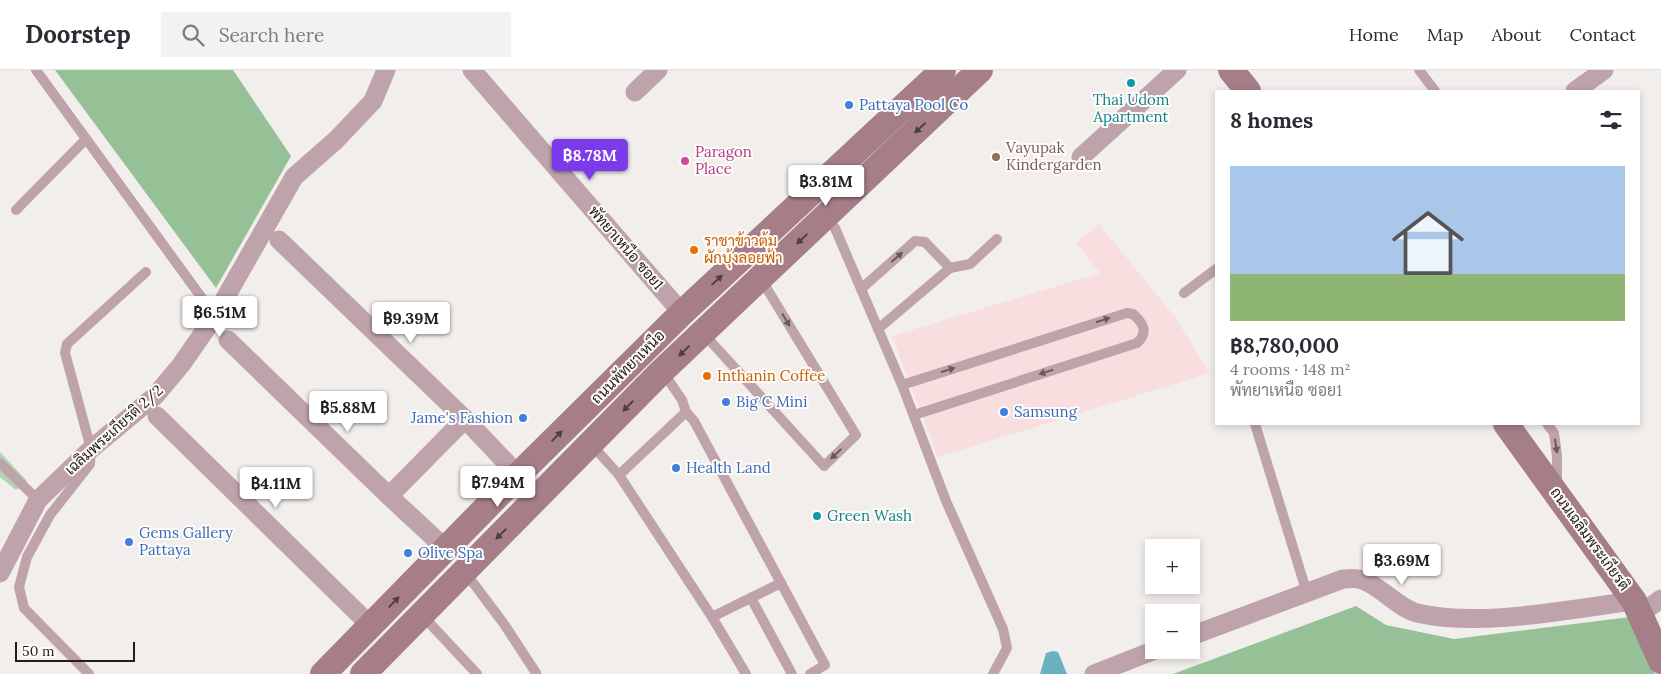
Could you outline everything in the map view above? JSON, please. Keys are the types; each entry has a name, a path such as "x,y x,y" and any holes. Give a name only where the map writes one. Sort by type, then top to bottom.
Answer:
{"main road":[{"name":"ถนนพัทยาเหนือ","path":"323,674 518,475 682,313 943,70"},
{"name":"ถนนพัทยาเหนือ","path":"363,674 662,371 980,70"},
{"path":"1231,70 1247,90"},
{"name":"ถนนเฉลิมพระเกียรติ","path":"1507,425 1557,493 1645,605 1661,661"}],"street":[{"name":"เฉลิมพระเกียรติ 2/2","path":"0,574 38,500 91,449 155,396 181,365 215,316 294,177 336,140 373,101 386,70"},
{"name":"พัทยาเหนือ ซอย1","path":"472,70 682,313"},
{"path":"635,92 658,70"},
{"path":"1081,157 1177,70"},
{"path":"1576,90 1604,70"},
{"path":"279,240 464,419 518,475"},
{"path":"228,340 446,549"},
{"path":"157,416 371,626"},
{"path":"389,496 464,419"},
{"path":"1200,633 1343,579 1360,579 1415,613 1446,618 1504,618 1645,605"},
{"path":"1094,674 1145,654"}],"lane":[{"path":"36,70 215,316"},
{"path":"1420,70 1434,90"},
{"path":"16,210 86,140"},
{"path":"824,218 835,228 902,385 946,501 1003,629 1007,648 993,674"},
{"path":"878,329 950,268 970,264 997,239"},
{"path":"861,289 915,241 925,242 950,268"},
{"path":"1184,292 1215,270"},
{"path":"89,674 24,608 18,586 27,557 50,515 90,464 91,449 65,354 67,344 146,272"},
{"path":"703,332 824,466 856,436 761,278"},
{"path":"902,385 1127,313 1133,314 1140,320 1144,331 1142,337 1137,342 914,415"},
{"path":"662,371 682,400 686,412 694,421 825,665 810,674"},
{"path":"618,475 686,412"},
{"path":"1255,425 1307,593"},
{"path":"1548,425 1554,433 1557,456 1557,493"},
{"path":"591,444 618,475 712,617 746,674"},
{"path":"0,463 38,500"},
{"path":"465,571 504,624 536,673"},
{"path":"712,617 781,583"},
{"path":"751,598 792,674"},
{"path":"422,615 477,674"}],"shaded area":[{"path":"1099,224 1174,316 1210,373 938,457 892,336 1100,273 1076,243"}],"green space":[{"path":"55,70 233,70 291,156 216,288"},
{"path":"0,452 27,481 16,490 0,477"},
{"path":"1356,606 1386,625 1454,639 1630,617 1655,674 1173,674"}],"water":[{"path":"1058,652 1067,674 1040,674 1046,653"}],"place":[{"name":"Thai Udom Apartment","path":"1131,83"},
{"name":"Pattaya Pool Co","path":"849,105"},
{"name":"Vayupak Kindergarden","path":"996,157"},
{"name":"Paragon Place","path":"685,161"},
{"name":"ราชาข้าวต้ม ผักบุ้งลอยฟ้า","path":"694,250"},
{"name":"Inthanin Coffee","path":"707,376"},
{"name":"Big C Mini","path":"726,402"},
{"name":"Samsung","path":"1004,412"},
{"name":"Jame's Fashion","path":"523,418"},
{"name":"Health Land","path":"676,468"},
{"name":"Green Wash","path":"817,516"},
{"name":"Gems Gallery Pattaya","path":"129,542"},
{"name":"Olive Spa","path":"408,553"}]}
